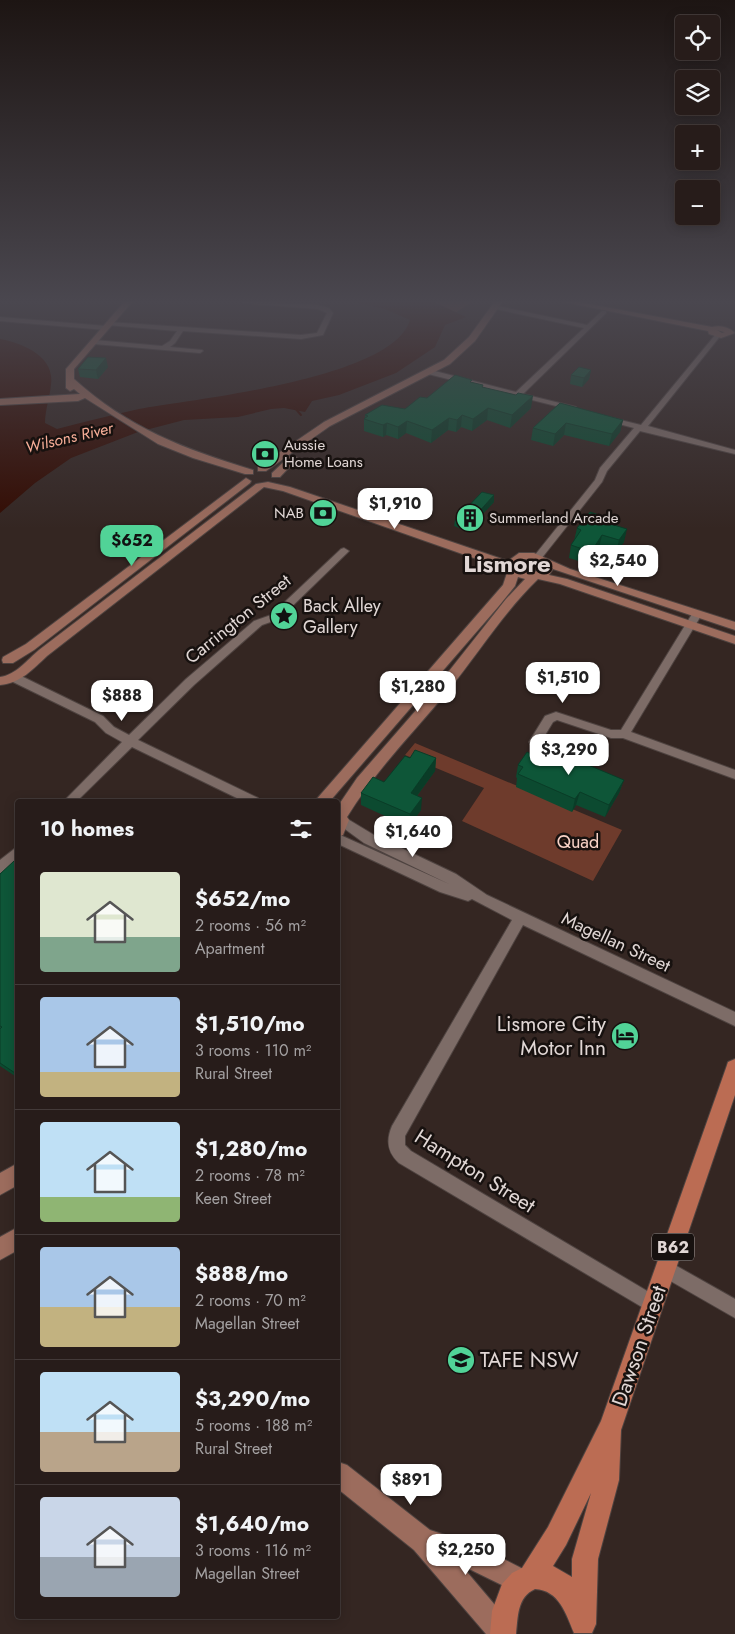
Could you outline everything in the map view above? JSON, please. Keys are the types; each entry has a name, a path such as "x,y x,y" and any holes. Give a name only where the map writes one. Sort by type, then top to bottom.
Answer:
{"main road":[{"name":"Dawson Street","path":"526,1578 557,1536 611,1426 735,1068"},
{"name":"Dawson Street","path":"584,1629 585,1559 607,1480 611,1426"},
{"name":"B62","path":"503,1634 503,1618 506,1603 512,1590 526,1578 545,1576 558,1582 569,1592 578,1606 584,1629"}],"street":[{"path":"71,377 77,396"},
{"path":"4,661 36,642 248,477 319,429 420,377"},
{"path":"451,377 582,412"},
{"path":"517,395 536,377"},
{"path":"643,427 681,377"},
{"path":"0,402 77,396 171,446 215,462 264,485 296,492 513,568 523,575 563,581 694,620 735,626"},
{"path":"0,687 264,485 276,480 284,465 367,404"},
{"path":"601,416 735,452"},
{"path":"538,556 599,480 611,473 645,432 643,427"},
{"path":"262,469 498,551 521,556 538,556 548,564 694,620 735,640"},
{"name":"Carrington Street","path":"72,799 132,742 190,682 258,622 275,617 344,551"},
{"path":"324,799 494,604 508,586 513,568 513,560 521,556"},
{"path":"340,818 357,790 442,689 506,607 537,576 547,571 548,564"},
{"path":"624,734 665,663 670,661 694,620"},
{"path":"4,661 21,663 12,678"},
{"path":"12,678 99,719 110,730 132,742 250,799"},
{"path":"535,742 549,719 556,716 611,734 624,734 735,775"},
{"name":"Magellan Street","path":"340,821 369,839 451,878 482,899 735,1019"},
{"name":"Magellan Street","path":"340,841 445,888 482,899"},
{"path":"0,868 15,854"},
{"name":"Hampton Street","path":"520,918 398,1132 396,1145 399,1152 405,1157 653,1304"},
{"path":"0,1185 15,1175"},
{"path":"0,1185 15,1188"},
{"path":"0,1249 15,1239"},
{"path":"666,1269 735,1309"},
{"path":"340,1476 423,1541 503,1634"},
{"path":"423,1541 469,1555 526,1578"}],"green space":[{"name":"Quad","path":"415,743 622,830 593,881 462,821 484,788 405,755"}],"water":[{"name":"Wilsons River","path":"0,377 51,377 45,423 57,429 139,409 289,383 309,377 385,377 339,395 312,401 305,412 284,408 271,409 238,417 184,420 138,432 71,458 35,483 0,513"}],"building":[{"path":"452,377 463,377 472,380 470,382 483,385 482,387 516,395 518,393 533,396 512,415 488,408 473,419 462,415 457,420 449,418 432,430 407,421 398,427 364,419 368,416 365,415 382,405 405,409 420,397 427,398"},
{"path":"560,403 623,420 612,434 566,423 555,434 533,428"},
{"path":"482,492 494,495 468,524 455,520"},
{"path":"590,512 608,518 604,522 627,529 619,540 602,535 591,552 571,545 581,530 577,528"},
{"path":"543,746 624,780 609,805 580,792 575,799 518,774 523,767 518,765 527,752 536,756"},
{"path":"415,750 436,758 411,793 422,798 410,814 361,793 373,777 384,782 405,756 410,758"},
{"path":"15,861 15,1073 0,1063 0,1029 2,1027 0,1026 0,874"}],"waterway":[{"path":"294,407 301,415"}],"place":[{"name":"Aussie Home Loans","path":"265,454"},
{"name":"NAB","path":"323,513"},
{"name":"Summerland Arcade","path":"470,518"},
{"name":"Back Alley Gallery","path":"284,616"},
{"name":"Lismore City Motor Inn","path":"625,1036"},
{"name":"TAFE NSW","path":"461,1360"}],"district":[{"name":"Lismore","path":"507,564"}]}
